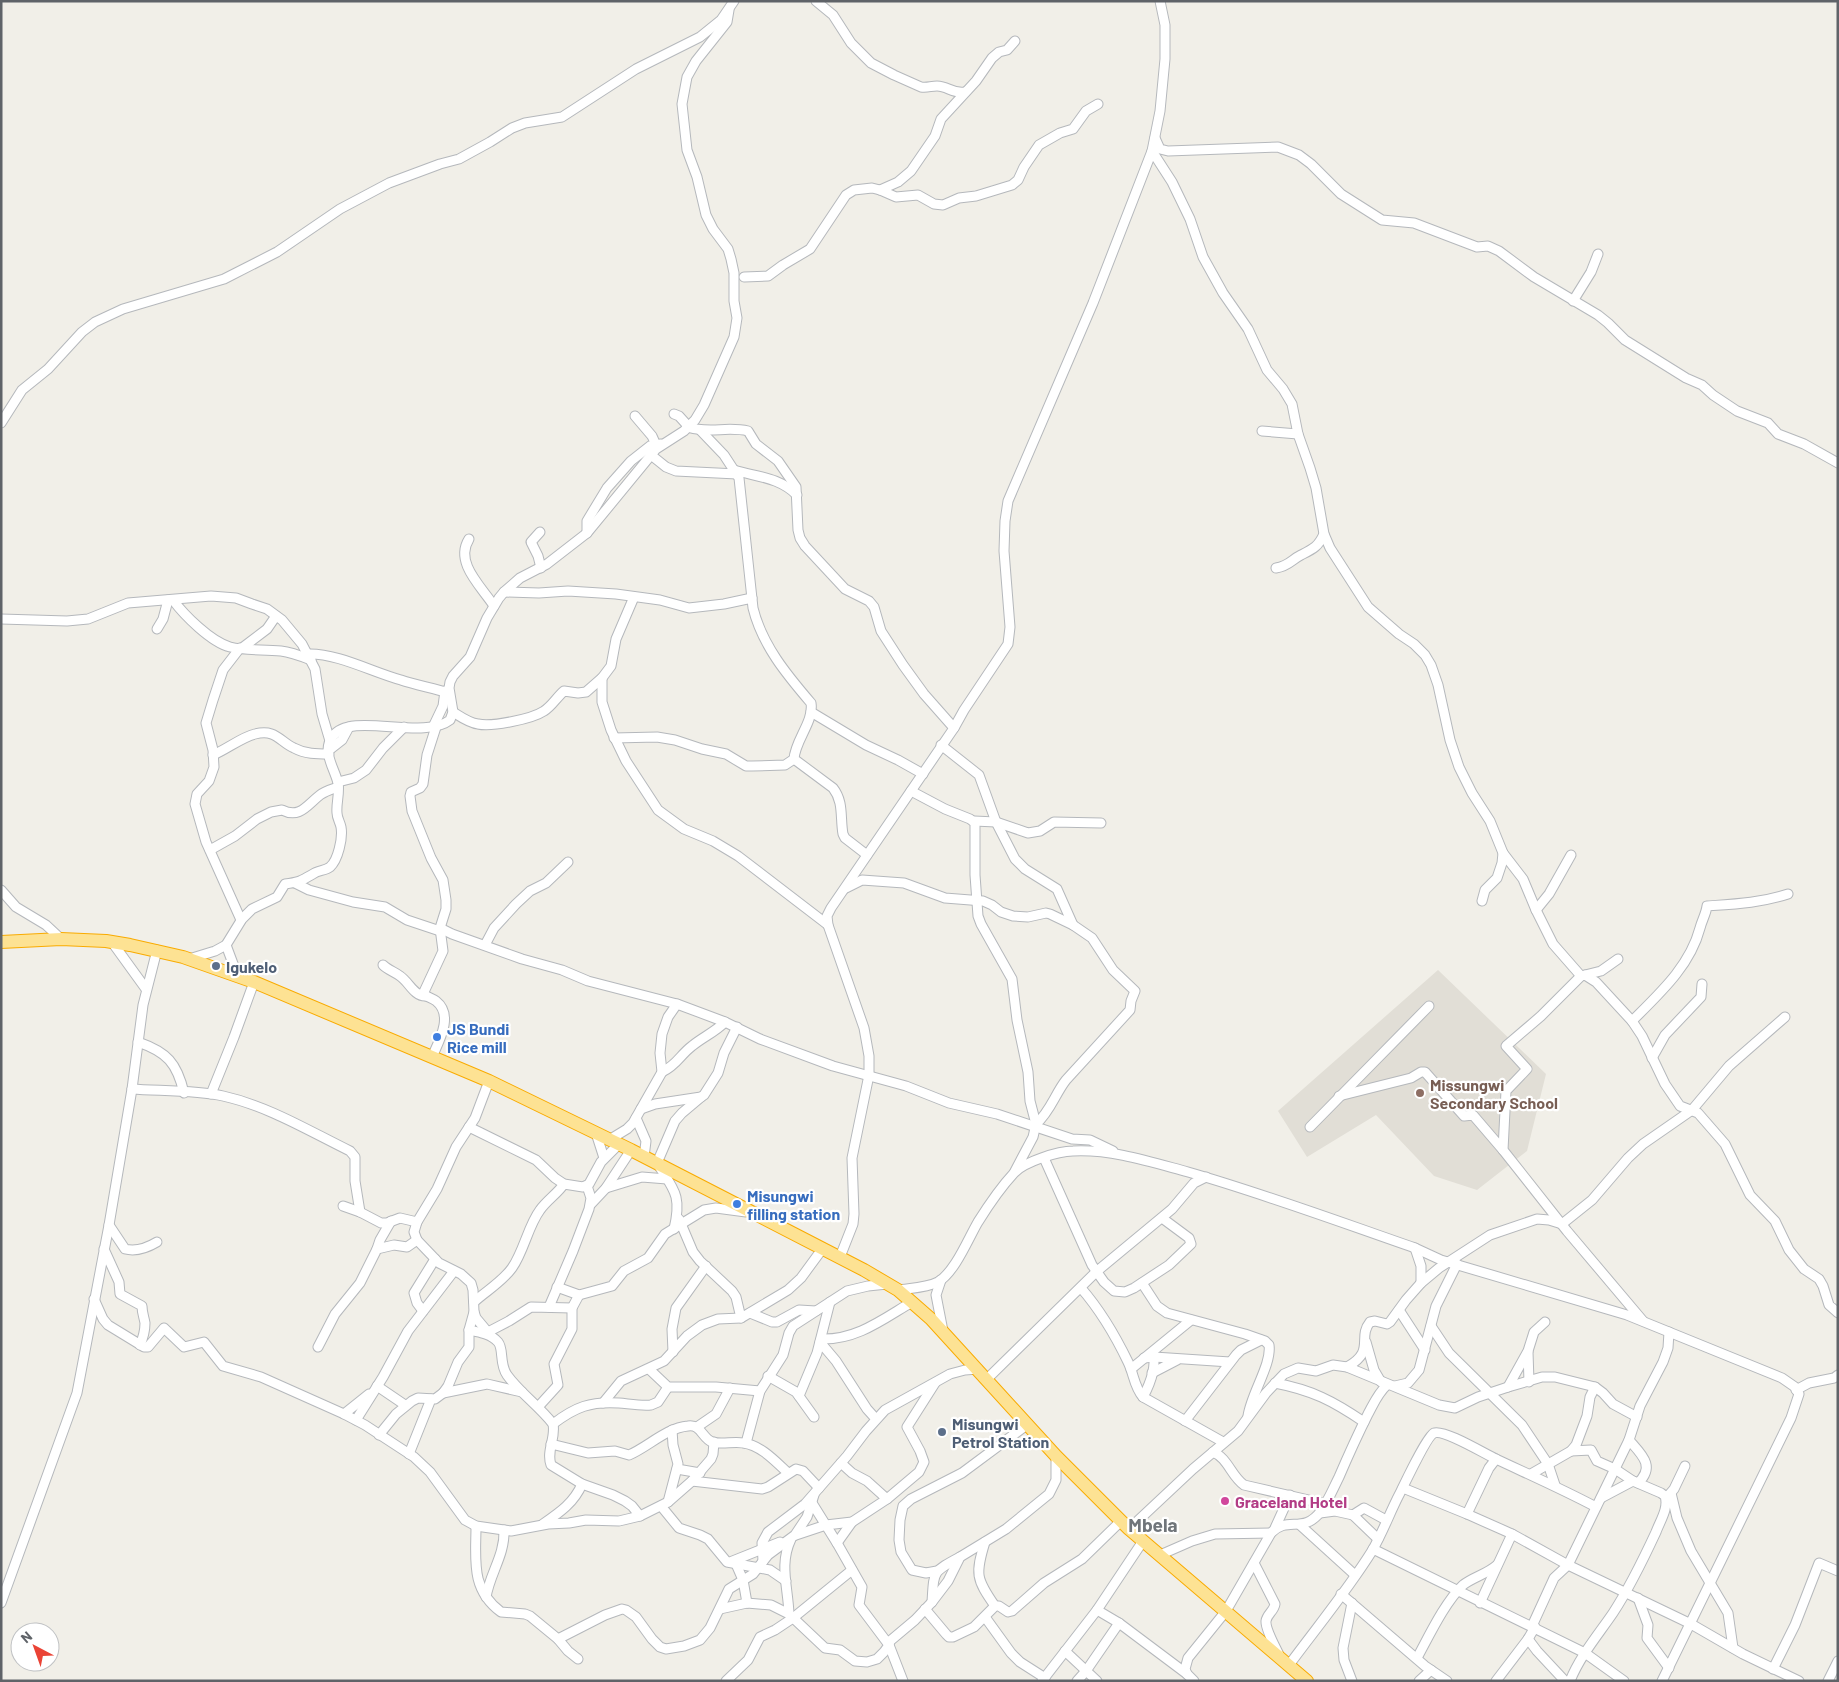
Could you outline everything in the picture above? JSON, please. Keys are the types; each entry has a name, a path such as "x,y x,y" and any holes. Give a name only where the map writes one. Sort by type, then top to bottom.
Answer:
{"highway":[{"path":"1,942 61,939 112,942 157,950 189,959 254,982 489,1081 823,1248 893,1287 943,1331 1056,1456 1125,1525 1303,1679"}],"street":[{"path":"1,423 22,390 48,368 82,332 95,322 123,309 224,279 277,252 340,209 389,182 459,159 524,123 562,116 636,69 700,37 721,20 734,1"},
{"path":"816,1 834,15 851,43 875,65 921,87 939,86 956,93 965,92"},
{"path":"840,1257 854,1214 852,1158 869,1075 869,1056 866,1034 828,925 827,916 954,728 1008,644 1010,627 1004,550 1008,501 1093,303 1152,150 1163,86 1165,58 1165,25 1160,1"},
{"path":"587,533 587,521 607,488 631,460 650,446 659,444 688,427 704,405 734,337 737,325 734,300 734,273 728,249 712,229 706,215 698,177 687,150 682,104 687,77 696,60 727,22 729,10"},
{"path":"880,190 898,182 911,171 935,136 941,119 984,71 992,58 999,52 1007,50 1015,41"},
{"path":"744,276 768,276 783,264 810,249 849,192 863,188 880,190 896,197 918,195 934,204 943,204 959,198 972,197 1012,185 1018,180 1024,167 1039,145 1073,128 1086,111 1098,104"},
{"path":"1155,138 1160,149 1168,151 1278,147 1299,155 1311,164 1341,194 1382,220 1414,223 1478,247 1488,246 1493,248 1534,277 1608,323 1631,344 1686,378 1702,385 1737,411 1768,423 1778,434 1804,444 1838,463"},
{"path":"1152,150 1172,182 1190,219 1203,257 1223,293 1248,330 1267,370 1283,389 1292,404 1298,434 1316,488 1324,534 1335,557 1368,607 1425,655 1438,685 1450,740 1459,767 1472,793 1490,821 1502,853 1523,879 1553,944 1583,976 1596,982 1632,1021 1642,1036 1665,1084 1680,1106 1692,1110 1705,1120 1716,1135 1726,1144 1750,1195 1775,1222 1789,1250 1804,1269 1819,1279 1829,1305 1838,1313"},
{"path":"1573,301 1591,272 1598,254"},
{"path":"674,414 679,416 688,427 701,431 728,428 748,431 756,444 783,466 796,487 796,520 800,538 845,588 869,601 874,608 881,631 903,665 924,694 954,728"},
{"path":"635,416 659,444"},
{"path":"614,738 675,740 702,749 726,754 746,766 785,766 794,758 794,751 811,712 811,704 780,664 763,637 755,617 740,487 735,472 724,455 701,431"},
{"path":"1262,431 1298,434"},
{"path":"425,996 422,994 426,984 443,951 440,929 446,909 445,888 412,811 410,796 411,792 420,788 423,784 427,755 453,676 470,657 494,606 504,592 520,578 541,568 587,533 659,444"},
{"path":"651,455 666,467 676,471 735,472 787,485 797,495"},
{"path":"540,532 531,542 538,556 541,568"},
{"path":"1276,568 1288,565 1299,556 1311,551 1321,541 1324,534"},
{"path":"469,539 464,552 466,564 494,606"},
{"path":"504,592 539,593 568,591 660,600 689,608 724,604 752,598"},
{"path":"1,619 52,622 81,620 128,604 221,596 236,598 267,609 292,631 302,644 318,682 322,714 330,741 330,765 338,784 337,813 341,832 336,858 333,864 325,870 313,873 302,882 285,884 277,897 252,909 241,920 226,945 215,951 189,959"},
{"path":"453,712 462,718 487,725 529,718 543,712 564,691 586,692 602,678 611,666 616,639 634,597"},
{"path":"170,600 224,645 294,653 309,657 318,654 358,664 370,671 403,681 447,692"},
{"path":"157,629 170,600"},
{"path":"241,920 203,834 195,804 197,794 209,781 212,774 213,755 206,721 223,670 241,648 267,629 276,616"},
{"path":"602,678 602,702 614,738 654,806 663,815 684,829 719,844 738,856 828,925"},
{"path":"330,741 337,732 349,727 362,725 435,727 450,720 453,712 447,692"},
{"path":"811,712 866,745 923,774"},
{"path":"213,755 251,735 263,733 281,738 294,748 302,751 329,753 342,740 349,727"},
{"path":"210,850 227,841 265,815 282,810 288,813 297,813 324,792 354,778 366,770 404,727"},
{"path":"941,745 979,775 996,822 1019,864 1057,889 1073,925"},
{"path":"794,758 838,794 841,801 843,834 845,838 867,855"},
{"path":"911,791 974,821 996,822 1018,831 1034,833 1054,822 1101,823"},
{"path":"974,821 976,825 976,900 981,924 1012,979 1017,1020 1028,1072 1030,1101 1036,1126"},
{"path":"1482,901 1485,890 1497,878 1502,863 1502,853"},
{"path":"1536,910 1549,894 1571,855"},
{"path":"485,945 494,928 516,904 530,891 546,883 568,862"},
{"path":"844,889 862,880 904,883 945,898 988,902 1001,912 1013,916 1028,917 1046,913 1073,925 1092,938 1113,970 1133,988 1135,993 1128,1012 1060,1088 1036,1126 1015,1172 979,1221 960,1257 941,1280 936,1295 943,1331"},
{"path":"295,883 309,890 384,907 407,920 440,929 522,959 562,970 588,982 677,1004 737,1027 760,1039 833,1066 906,1086 949,1103 990,1112 1072,1139 1090,1140 1121,1154 1207,1177 1415,1248 1441,1260 1643,1321 1782,1378 1795,1387 1799,1394 1791,1418 1662,1681"},
{"path":"1,890 16,907 46,926 61,939"},
{"path":"1632,1021 1680,971 1699,938 1707,906 1764,901 1788,894"},
{"path":"112,942 146,989"},
{"path":"226,945 238,977"},
{"path":"1,1603 76,1393 109,1225 132,1089 146,989 157,950"},
{"path":"1503,1150 1506,1091 1527,1069 1506,1046 1583,976 1601,971 1618,959"},
{"path":"383,965 401,976 422,997 425,996 438,1002 445,1016 442,1034 432,1057"},
{"path":"211,1094 254,982"},
{"path":"1652,1058 1665,1034 1701,997 1702,984"},
{"path":"662,1072 660,1053 662,1034 668,1017 677,1004"},
{"path":"1310,1127 1429,1006"},
{"path":"1562,1224 1592,1200 1628,1158 1643,1144 1692,1110 1729,1066 1785,1017"},
{"path":"469,1127 536,1160 564,1184 586,1186 592,1181 614,1142 636,1118 662,1072 674,1066 690,1047 714,1032 725,1022"},
{"path":"737,1027 724,1053 718,1073 708,1091 682,1113 675,1122 656,1163 667,1179 678,1202 677,1227 693,1252 732,1291 736,1297 741,1318"},
{"path":"138,1042 155,1048 168,1058 177,1069 184,1093"},
{"path":"1339,1096 1411,1078 1421,1072 1426,1072 1464,1116 1473,1116 1503,1150 1643,1321"},
{"path":"443,1393 458,1362 468,1350 469,1330 474,1312 471,1283 467,1278 443,1266 434,1259 417,1240 414,1232 417,1222 437,1189 456,1147 480,1107 489,1081"},
{"path":"132,1089 211,1094 252,1105 273,1113 352,1153 355,1157 355,1181 360,1212"},
{"path":"641,1109 655,1104 701,1097"},
{"path":"668,1102 682,1113"},
{"path":"636,1118 646,1141 644,1157"},
{"path":"596,1133 604,1158"},
{"path":"1061,1135 1080,1151"},
{"path":"549,1307 575,1246 590,1204 606,1188 630,1150"},
{"path":"1015,1172 1057,1153 1080,1151 1121,1154"},
{"path":"1044,1158 1096,1272 1109,1287 1118,1292 1125,1292 1174,1261 1191,1244 1189,1238 1162,1218"},
{"path":"606,1188 642,1177 667,1179"},
{"path":"558,1639 605,1615 622,1609 636,1617 660,1647 670,1649 702,1639 720,1609 729,1589 743,1580 792,1537 807,1517 815,1496 828,1477 876,1419 896,1402 957,1372 983,1374 1081,1288 1096,1272 1172,1209 1194,1183 1207,1177"},
{"path":"474,1302 512,1268 526,1243 540,1211 564,1184"},
{"path":"586,1186 590,1204"},
{"path":"343,1206 389,1226 394,1245"},
{"path":"557,1287 579,1295 614,1285 623,1272 648,1258 664,1234 710,1208 753,1213"},
{"path":"318,1347 335,1314 360,1283 380,1240 389,1226 400,1218 417,1222"},
{"path":"1386,1384 1374,1370 1366,1342 1365,1330 1370,1322 1375,1321 1387,1324 1421,1283 1439,1268 1454,1263 1490,1235 1537,1219 1562,1224"},
{"path":"109,1225 125,1249 145,1248 157,1242"},
{"path":"377,1249 394,1245 407,1248 417,1240"},
{"path":"603,1402 621,1381 664,1361 687,1336 702,1325 718,1319 741,1318 793,1286 823,1248"},
{"path":"1415,1248 1421,1266 1421,1283"},
{"path":"104,1249 119,1282 120,1294 142,1306 145,1330 140,1345"},
{"path":"423,1311 417,1303 414,1293 434,1259"},
{"path":"1160,1555 1192,1541 1215,1534 1273,1531 1287,1524 1300,1525 1313,1520 1326,1504 1379,1393 1386,1384 1408,1383 1419,1370 1436,1306 1454,1263"},
{"path":"673,1352 672,1329 676,1308 706,1266"},
{"path":"356,1420 401,1343 454,1271"},
{"path":"746,1443 760,1391 783,1355 789,1332 793,1326 847,1291 858,1288 928,1286 941,1280"},
{"path":"1142,1282 1156,1306 1161,1310 1177,1317 1216,1325 1261,1340 1269,1345 1269,1354 1252,1400 1248,1417"},
{"path":"1081,1288 1110,1326 1131,1369 1135,1384 1143,1397 1223,1442"},
{"path":"538,1407 558,1385 554,1364 572,1329 572,1308 579,1295"},
{"path":"94,1299 102,1319 108,1325 140,1345 147,1348 164,1328 184,1347 204,1342 223,1366 261,1377 356,1420 418,1460 430,1472 465,1520 476,1526 519,1530 540,1525 586,1520 619,1521 640,1516 665,1504 692,1481 711,1459 714,1442"},
{"path":"799,1396 821,1340 830,1302"},
{"path":"821,1340 840,1339 857,1333 912,1302"},
{"path":"469,1330 490,1335 531,1307 572,1308"},
{"path":"750,1313 772,1322 777,1322 799,1310 816,1311"},
{"path":"1399,1310 1425,1350"},
{"path":"474,1312 476,1318 500,1347 502,1366 508,1376 553,1424 554,1435 551,1444 551,1465 582,1484 625,1501 640,1516"},
{"path":"1131,1369 1144,1358 1153,1354 1192,1320"},
{"path":"1508,1387 1528,1351 1534,1332 1544,1322"},
{"path":"1431,1326 1449,1353 1519,1421 1548,1464 1555,1485"},
{"path":"1496,1681 1528,1639 1554,1578 1568,1564 1629,1440 1637,1417 1663,1362 1668,1348 1669,1332"},
{"path":"821,1340 867,1409 876,1419"},
{"path":"1185,1421 1230,1362 1242,1350 1261,1340"},
{"path":"1358,1372 1360,1358 1366,1342"},
{"path":"1528,1351 1529,1382"},
{"path":"1153,1354 1178,1360 1230,1362"},
{"path":"1143,1397 1152,1373 1153,1354"},
{"path":"1346,1367 1360,1358"},
{"path":"1152,1373 1178,1360"},
{"path":"985,1542 978,1567 978,1578 995,1606 999,1606 1008,1612 1012,1611 1044,1583 1082,1559 1125,1525 1238,1431 1275,1383 1284,1374 1294,1369 1316,1371 1333,1366 1346,1367 1449,1408 1455,1408 1490,1393 1542,1377 1555,1377 1595,1387 1603,1392 1614,1404 1637,1417"},
{"path":"649,1369 668,1387 730,1388 760,1391"},
{"path":"768,1376 799,1396 814,1417"},
{"path":"1796,1390 1809,1383 1836,1378"},
{"path":"837,1543 852,1522 887,1499 919,1472 924,1462 907,1427 936,1383"},
{"path":"1275,1383 1304,1389 1321,1396 1364,1422"},
{"path":"379,1435 396,1414 418,1398 431,1399 443,1393 487,1384 525,1393"},
{"path":"553,1424 574,1410 603,1402 652,1405 658,1402 668,1387"},
{"path":"1531,1474 1571,1451 1579,1441 1587,1416 1590,1397 1595,1387"},
{"path":"697,1427 716,1414 730,1388"},
{"path":"344,1414 375,1389"},
{"path":"375,1389 405,1406"},
{"path":"409,1454 431,1399"},
{"path":"1028,1424 962,1473 911,1498 903,1506 898,1540 901,1552 912,1570 926,1574 937,1571 1006,1529 1049,1494 1056,1480 1056,1456"},
{"path":"551,1444 579,1451 594,1453 615,1451 629,1455 672,1430 690,1425 697,1427 708,1439 714,1442 746,1443 762,1451 788,1473"},
{"path":"672,1430 672,1445 678,1462 665,1504 679,1528 708,1539 726,1562 761,1565 786,1581"},
{"path":"1254,1563 1274,1604 1274,1609 1268,1616 1266,1623 1284,1661 1341,1594 1372,1549 1429,1437 1433,1433 1438,1432 1455,1438 1496,1459 1555,1485 1596,1507"},
{"path":"1600,1498 1645,1475 1647,1466 1644,1459 1629,1440"},
{"path":"1571,1451 1591,1450 1597,1460 1613,1473 1668,1496 1691,1552 1728,1613 1733,1648"},
{"path":"1213,1452 1222,1458 1237,1479 1244,1485 1326,1504"},
{"path":"1488,1455 1488,1468"},
{"path":"1467,1514 1488,1468 1496,1459"},
{"path":"841,1463 852,1473 867,1481 887,1499"},
{"path":"1570,1681 1585,1653 1627,1592 1664,1511 1668,1496 1685,1466"},
{"path":"677,1469 700,1473"},
{"path":"692,1481 762,1489 788,1473 799,1469 803,1471 826,1525 862,1587 858,1606 889,1645 903,1681"},
{"path":"828,1477 852,1473"},
{"path":"540,1525 557,1514 574,1499 582,1484"},
{"path":"1403,1488 1512,1534 1799,1681"},
{"path":"1191,1678 1185,1669 1188,1658 1226,1611 1273,1531 1290,1495"},
{"path":"761,1565 762,1549 768,1532 793,1515 815,1496"},
{"path":"1352,1515 1364,1508 1386,1520"},
{"path":"1320,1513 1342,1512 1352,1515 1378,1539"},
{"path":"733,1563 762,1549 826,1525 852,1522"},
{"path":"1300,1525 1355,1575"},
{"path":"476,1526 477,1580 481,1591 501,1612 530,1616 558,1639 578,1659"},
{"path":"486,1597 491,1576 504,1544 504,1530"},
{"path":"1480,1603 1512,1534"},
{"path":"791,1616 784,1556 792,1537"},
{"path":"986,1617 1011,1653 1044,1680 1096,1610 1143,1541"},
{"path":"1372,1549 1585,1653 1624,1681"},
{"path":"720,1609 747,1603 766,1603 791,1616 825,1648 840,1650 855,1661 867,1662 877,1659 894,1637 928,1606 948,1581 960,1557"},
{"path":"733,1563 743,1580 747,1603"},
{"path":"1773,1669 1795,1625 1820,1563 1838,1571"},
{"path":"1417,1658 1453,1589 1488,1573 1497,1565"},
{"path":"726,1681 748,1660 760,1637 775,1630 852,1570"},
{"path":"937,1571 934,1576 928,1606 949,1637 974,1627 995,1606"},
{"path":"1341,1594 1428,1668 1447,1681"},
{"path":"1638,1598 1648,1625 1647,1638 1669,1668"},
{"path":"1352,1603 1343,1648 1344,1660 1352,1681"},
{"path":"1096,1610 1119,1623 1191,1678"},
{"path":"1077,1681 1119,1623"},
{"path":"1528,1639 1565,1681"},
{"path":"1065,1651 1097,1681"},
{"path":"1828,1681 1838,1661"},
{"path":"1420,1680 1428,1668"}],"shaded area":[{"name":"Missungwi Secondary School","path":"1438,970 1546,1074 1527,1151 1477,1190 1434,1176 1376,1115 1307,1157 1278,1111"}],"place":[{"name":"Igukelo","path":"216,966"},
{"name":"JS Bundi Rice mill","path":"437,1037"},
{"name":"Missungwi Secondary School","path":"1420,1093"},
{"name":"Misungwi filling station","path":"737,1204"},
{"name":"Misungwi Petrol Station","path":"942,1432"},
{"name":"Graceland Hotel","path":"1225,1501"}],"district":[{"name":"Mbela","path":"1153,1524"}]}
